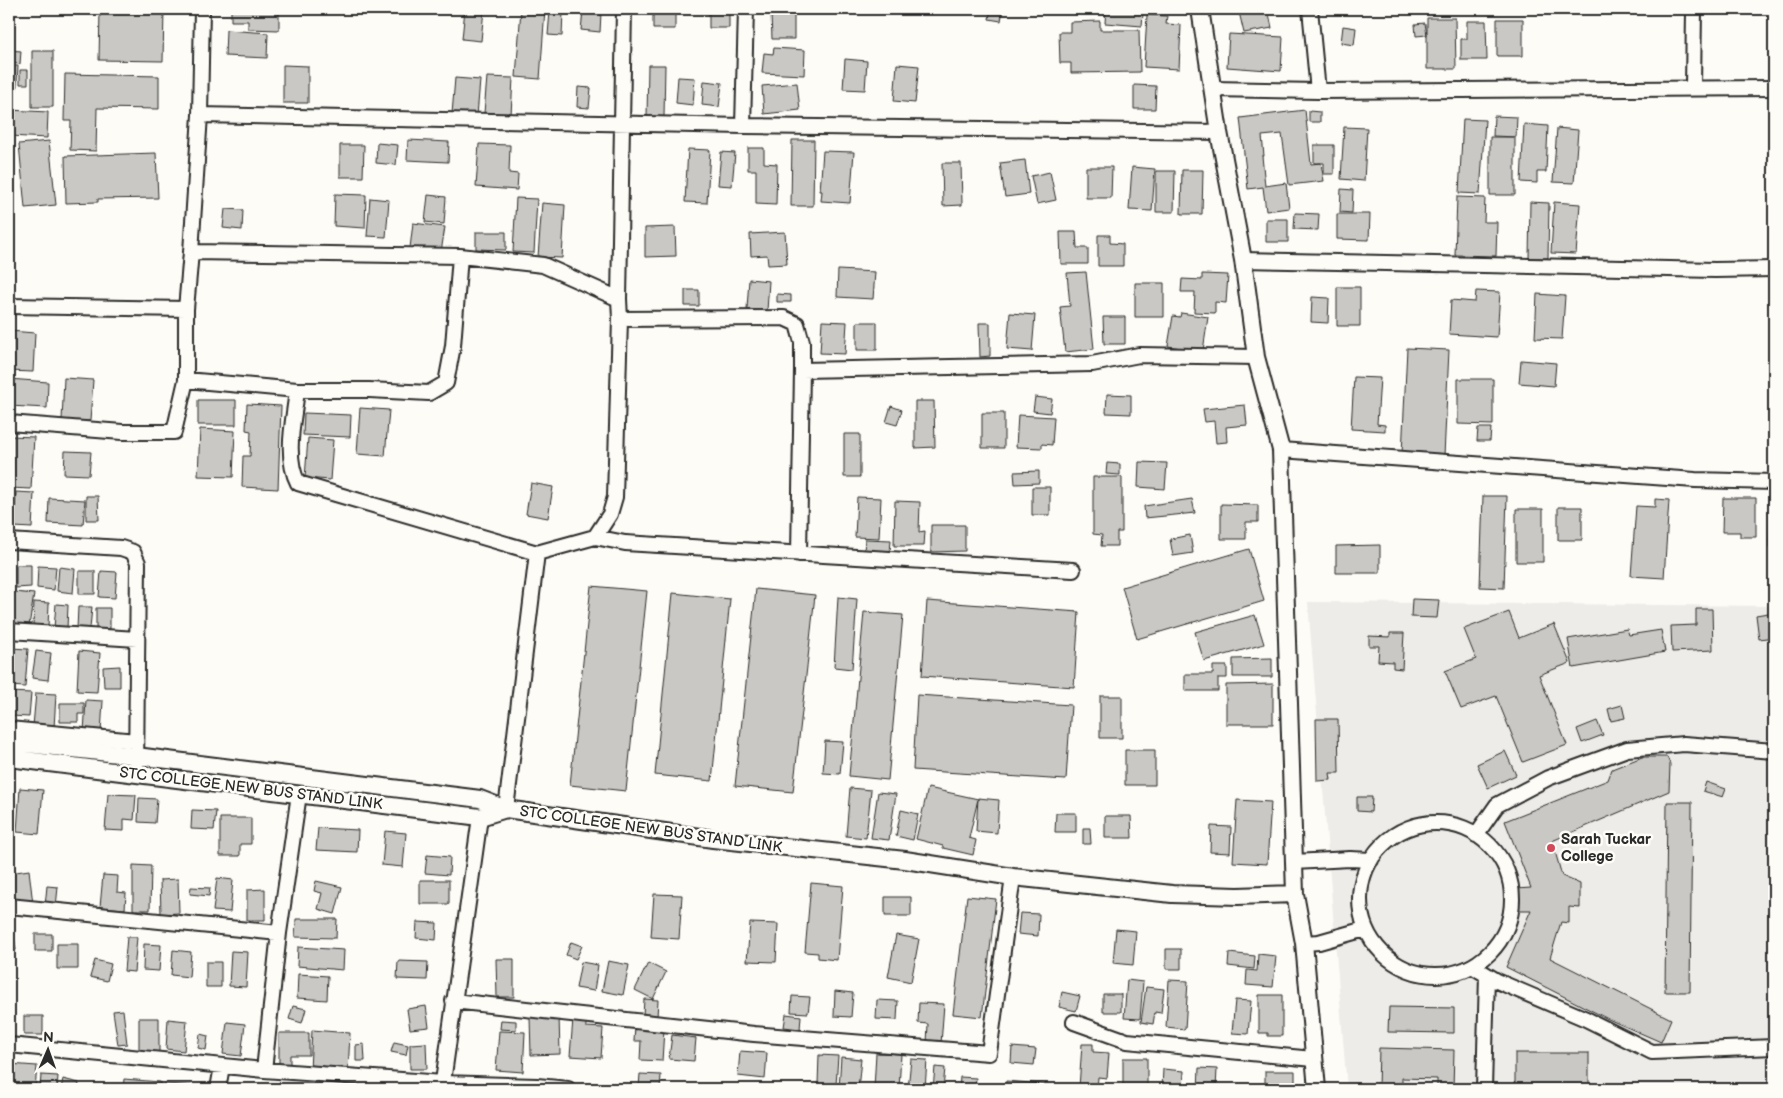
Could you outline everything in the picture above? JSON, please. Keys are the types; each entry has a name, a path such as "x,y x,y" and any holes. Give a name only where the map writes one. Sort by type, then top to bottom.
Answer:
{"street":[{"path":"9,423 122,432 174,432 186,380 186,309 200,115 202,9"},
{"path":"595,537 610,514 615,497 620,319 618,299 624,9"},
{"path":"742,126 746,9"},
{"path":"1200,9 1219,132 1243,260 1256,357 1281,450 1295,894 1304,943 1317,1089"},
{"path":"1310,9 1318,91"},
{"path":"1693,88 1694,9"},
{"path":"1213,88 1318,91 1774,88"},
{"path":"200,115 742,126 1219,132"},
{"path":"191,252 460,256 543,265 618,299"},
{"path":"186,380 297,390 369,390 429,393 446,383 454,346 460,256"},
{"path":"1243,260 1715,270 1774,269"},
{"path":"9,306 186,309"},
{"path":"620,319 784,318 797,324 802,342 799,554"},
{"path":"802,370 1092,364 1138,355 1256,357"},
{"path":"297,390 291,440 294,474 298,483 537,553 595,537 625,543 1073,570"},
{"path":"1281,450 1685,479 1774,482"},
{"path":"9,541 121,548 134,552 138,562 136,773"},
{"path":"9,729 480,799 506,809 537,553"},
{"path":"9,631 137,639"},
{"path":"9,742 136,749"},
{"path":"1476,835 1497,805 1548,778 1627,749 1684,744 1774,751"},
{"name":"STC COLLEGE NEW BUS STAND LINK","path":"9,758 480,817 506,809 713,839 905,860 1013,877 1172,894 1238,896 1295,894"},
{"path":"264,1070 279,933 299,794"},
{"path":"442,1086 480,817"},
{"path":"1424,824 1444,824 1464,829 1476,835 1495,852 1503,863 1508,875 1512,901 1508,921 1500,939 1483,959 1460,971 1440,975 1420,974 1396,964 1376,946 1365,929 1360,910 1359,897 1363,878 1371,860 1388,840 1412,827 1424,824"},
{"path":"1294,862 1350,859 1371,860"},
{"path":"454,1001 754,1034 989,1053 1013,877"},
{"path":"9,906 279,933"},
{"path":"1304,943 1319,942 1365,929"},
{"path":"1472,966 1497,981 1586,1019 1652,1052 1774,1047"},
{"path":"1484,1089 1487,975"},
{"path":"1074,1022 1127,1041 1314,1060"},
{"path":"9,1045 264,1070 380,1084 537,1086 568,1089"},
{"path":"218,1089 222,1066"}],"shaded area":[{"name":"Sarah Tuckar College","path":"1308,602 1774,606 1774,1089 1347,1089"}],"building":[{"path":"100,9 164,9 163,61 99,60"},
{"path":"231,9 279,9 279,30 248,29 248,21 231,21"},
{"path":"465,9 484,9 481,41 462,39"},
{"path":"521,9 545,9 540,79 516,77"},
{"path":"653,9 675,9 675,29 653,29"},
{"path":"709,9 729,9 729,28 709,28"},
{"path":"991,9 1003,9 1001,21 989,19"},
{"path":"1071,9 1104,9 1104,14 1070,13"},
{"path":"1106,9 1151,9 1150,13 1143,13 1142,26 1105,23"},
{"path":"1268,9 1272,28 1244,33 1239,12"},
{"path":"550,11 563,12 562,36 548,35"},
{"path":"583,11 601,13 600,32 581,30"},
{"path":"794,13 794,39 772,39 771,14"},
{"path":"1147,15 1167,16 1166,24 1181,25 1179,69 1144,67"},
{"path":"1427,18 1455,18 1456,69 1427,69"},
{"path":"1497,19 1523,19 1523,56 1497,56"},
{"path":"1100,21 1100,30 1139,30 1140,72 1071,73 1071,63 1060,63 1059,32 1070,32 1070,22"},
{"path":"1467,21 1486,21 1487,60 1461,60 1461,39 1467,39"},
{"path":"1425,23 1427,35 1416,36 1415,24"},
{"path":"1343,26 1356,28 1354,45 1341,43"},
{"path":"226,30 268,33 267,58 225,56"},
{"path":"1229,34 1283,37 1281,71 1227,67"},
{"path":"774,48 805,50 804,75 762,73 764,53 773,54"},
{"path":"9,50 21,51 20,64 9,63"},
{"path":"32,51 53,51 53,107 32,107"},
{"path":"845,59 867,61 865,90 843,89"},
{"path":"897,64 919,66 915,103 894,101"},
{"path":"283,65 308,66 308,103 283,103"},
{"path":"648,65 665,65 664,117 647,117"},
{"path":"9,66 18,66 16,100 9,100"},
{"path":"20,70 28,70 28,84 20,84"},
{"path":"65,74 159,76 159,109 97,108 96,151 70,150 71,121 64,121"},
{"path":"487,77 513,78 511,115 484,113"},
{"path":"678,77 695,78 693,105 676,103"},
{"path":"455,78 480,80 477,116 452,114"},
{"path":"704,81 722,83 719,107 702,105"},
{"path":"797,83 800,110 764,114 762,86"},
{"path":"1134,85 1156,86 1155,109 1134,109"},
{"path":"578,87 591,88 589,108 577,107"},
{"path":"9,110 48,112 47,138 9,136"},
{"path":"1305,110 1311,164 1321,163 1324,181 1289,185 1282,134 1262,136 1265,186 1286,183 1289,208 1266,211 1263,187 1248,189 1240,118"},
{"path":"1309,111 1320,112 1320,122 1309,122"},
{"path":"1494,116 1517,117 1516,137 1493,136"},
{"path":"1463,119 1485,120 1480,194 1459,193"},
{"path":"1524,124 1548,126 1546,172 1537,172 1537,183 1521,182"},
{"path":"1344,127 1367,128 1364,181 1341,179"},
{"path":"1557,128 1578,130 1574,183 1553,182"},
{"path":"1490,137 1515,137 1515,195 1490,195"},
{"path":"408,140 449,142 448,162 407,160"},
{"path":"792,140 814,140 813,206 791,206"},
{"path":"49,141 56,205 25,208 19,144"},
{"path":"9,142 14,142 10,210 9,210"},
{"path":"377,143 398,145 396,165 376,163"},
{"path":"479,144 510,145 509,173 518,174 517,190 476,187"},
{"path":"340,145 364,145 363,177 340,177"},
{"path":"1314,145 1334,145 1334,174 1324,174 1324,163 1314,163"},
{"path":"748,148 764,148 764,163 777,164 776,205 756,204 756,170 748,170"},
{"path":"688,149 710,150 707,203 685,202"},
{"path":"823,151 854,152 850,203 821,201"},
{"path":"721,152 735,153 732,186 718,185"},
{"path":"156,153 158,198 98,199 98,202 66,203 65,156"},
{"path":"1025,160 1029,194 1005,197 1000,163"},
{"path":"942,163 961,163 962,205 943,206"},
{"path":"1086,167 1112,167 1111,198 1086,198"},
{"path":"1132,167 1155,169 1152,211 1129,210"},
{"path":"1182,170 1203,170 1202,214 1181,214"},
{"path":"1156,171 1175,171 1174,212 1156,212"},
{"path":"1050,172 1056,200 1037,204 1031,176"},
{"path":"1341,189 1353,190 1352,213 1340,212"},
{"path":"335,194 366,195 365,228 334,226"},
{"path":"428,195 446,197 444,224 425,222"},
{"path":"1457,197 1485,198 1484,222 1497,222 1496,256 1455,255"},
{"path":"370,198 389,200 386,237 367,236"},
{"path":"516,198 537,199 534,253 513,252"},
{"path":"1530,202 1549,203 1548,258 1529,258"},
{"path":"1554,202 1580,204 1576,254 1551,253"},
{"path":"542,203 565,205 562,258 538,257"},
{"path":"225,209 243,210 242,230 223,228"},
{"path":"1295,213 1319,214 1318,230 1294,229"},
{"path":"1337,214 1370,214 1369,240 1337,239"},
{"path":"1266,219 1288,219 1288,242 1266,242"},
{"path":"413,223 445,227 441,252 410,248"},
{"path":"675,227 676,256 645,257 645,228"},
{"path":"476,232 506,232 506,250 476,249"},
{"path":"785,232 787,264 768,265 767,255 751,256 750,234"},
{"path":"1060,232 1076,232 1077,248 1088,248 1088,264 1061,264"},
{"path":"1098,235 1110,235 1110,243 1123,244 1123,266 1098,266"},
{"path":"838,270 875,272 873,299 837,297"},
{"path":"1086,272 1094,349 1065,352 1060,307 1070,306 1067,273"},
{"path":"1202,274 1228,275 1226,303 1215,302 1215,313 1194,312 1195,292 1181,292 1182,279 1202,280"},
{"path":"749,279 769,281 767,311 747,309"},
{"path":"1135,283 1164,283 1164,317 1135,317"},
{"path":"1337,287 1360,287 1360,326 1337,326"},
{"path":"685,290 699,290 699,306 685,306"},
{"path":"1476,291 1500,292 1497,337 1449,334 1451,300 1475,302"},
{"path":"777,294 791,295 791,302 777,302"},
{"path":"1537,294 1565,296 1562,339 1535,338"},
{"path":"1312,297 1329,298 1328,323 1311,322"},
{"path":"1010,313 1035,315 1032,351 1007,349"},
{"path":"1181,313 1208,317 1203,351 1168,346 1173,316 1180,317"},
{"path":"1103,317 1125,317 1125,344 1104,344"},
{"path":"822,321 847,322 845,354 820,353"},
{"path":"857,322 877,322 877,350 857,350"},
{"path":"979,323 990,323 990,356 980,357"},
{"path":"10,331 35,333 33,372 9,371"},
{"path":"1407,348 1449,350 1444,456 1402,454"},
{"path":"1521,360 1556,363 1554,386 1519,383"},
{"path":"1354,377 1380,378 1377,424 1385,425 1385,431 1351,429"},
{"path":"64,378 93,380 90,421 62,420"},
{"path":"9,379 48,382 47,408 9,406"},
{"path":"1458,379 1493,379 1493,425 1458,424"},
{"path":"1107,394 1131,395 1131,414 1106,413"},
{"path":"1035,397 1052,399 1050,413 1033,411"},
{"path":"198,400 236,400 236,425 198,425"},
{"path":"915,401 934,401 935,447 915,448"},
{"path":"247,404 281,406 278,489 242,487 243,456 250,456 251,431 246,430"},
{"path":"1245,405 1247,425 1226,427 1227,442 1216,443 1214,421 1205,422 1203,409"},
{"path":"891,406 902,410 897,425 886,422"},
{"path":"360,408 389,410 385,456 357,454"},
{"path":"304,413 351,415 350,437 303,435"},
{"path":"982,413 1004,413 1004,448 982,448"},
{"path":"1018,415 1054,417 1052,445 1042,444 1042,448 1016,447"},
{"path":"1478,428 1491,428 1490,441 1477,441"},
{"path":"200,429 235,431 233,477 198,476"},
{"path":"844,434 860,434 860,477 844,477"},
{"path":"11,436 34,437 31,489 9,488"},
{"path":"308,438 333,440 330,480 305,478"},
{"path":"65,451 91,452 89,475 64,474"},
{"path":"1139,462 1167,463 1165,489 1138,487"},
{"path":"1107,463 1120,464 1120,475 1106,474"},
{"path":"1039,471 1039,483 1015,484 1014,472"},
{"path":"1093,477 1122,477 1122,532 1117,532 1117,546 1101,546 1102,535 1093,534"},
{"path":"531,483 553,487 548,518 526,514"},
{"path":"1032,487 1050,487 1050,515 1032,515"},
{"path":"9,489 12,489 11,533 9,533"},
{"path":"16,492 34,493 32,528 14,527"},
{"path":"86,496 98,496 99,520 86,520"},
{"path":"1483,496 1507,496 1504,588 1480,587"},
{"path":"857,497 881,498 879,538 855,537"},
{"path":"49,498 85,500 83,525 48,523"},
{"path":"1723,498 1756,498 1756,537 1740,537 1740,532 1722,532"},
{"path":"1192,499 1195,513 1145,518 1144,506"},
{"path":"1655,499 1669,500 1664,578 1631,576 1636,506 1655,507"},
{"path":"895,501 920,502 919,532 925,531 924,546 894,546"},
{"path":"1221,504 1258,505 1258,522 1246,522 1246,539 1221,539"},
{"path":"1770,505 1774,505 1774,548 1769,548"},
{"path":"1558,507 1582,507 1582,540 1558,540"},
{"path":"1516,509 1543,509 1543,562 1516,562"},
{"path":"931,525 965,525 965,551 931,552"},
{"path":"1190,535 1193,553 1173,556 1170,539"},
{"path":"865,539 891,540 890,552 864,551"},
{"path":"1380,545 1380,573 1336,573 1336,546"},
{"path":"1249,549 1264,601 1137,639 1122,587"},
{"path":"16,565 31,565 31,587 16,588"},
{"path":"38,566 56,567 54,590 37,588"},
{"path":"59,567 75,569 73,593 57,591"},
{"path":"79,571 95,571 95,594 79,594"},
{"path":"101,571 117,572 115,598 99,597"},
{"path":"591,586 647,591 626,791 570,785"},
{"path":"756,589 815,595 793,792 735,786"},
{"path":"14,592 34,594 29,626 10,623"},
{"path":"673,593 730,599 712,781 655,775"},
{"path":"838,597 857,599 852,669 834,667"},
{"path":"1412,599 1439,600 1437,618 1411,617"},
{"path":"927,601 1079,612 1074,687 922,676"},
{"path":"34,602 49,603 48,627 33,626"},
{"path":"56,604 68,605 67,629 54,628"},
{"path":"78,607 92,607 90,629 77,629"},
{"path":"96,608 110,608 110,629 96,629"},
{"path":"1696,609 1712,609 1713,650 1672,652 1671,626 1696,625"},
{"path":"864,612 903,615 888,780 849,776"},
{"path":"1509,612 1519,638 1554,624 1570,663 1539,675 1567,745 1523,762 1496,696 1461,709 1445,671 1476,659 1464,629"},
{"path":"1774,612 1774,637 1759,639 1756,615"},
{"path":"1255,615 1264,644 1204,661 1195,632"},
{"path":"1627,629 1629,635 1661,630 1665,652 1573,668 1568,639"},
{"path":"1390,633 1404,633 1402,669 1393,668 1393,662 1378,661 1379,646 1369,646 1369,636 1390,637"},
{"path":"11,648 28,649 25,687 9,686"},
{"path":"36,651 51,653 48,680 32,678"},
{"path":"79,651 100,653 97,692 77,691"},
{"path":"1272,658 1272,677 1233,677 1233,659"},
{"path":"120,666 120,687 104,687 103,667"},
{"path":"1213,666 1227,666 1227,678 1218,678 1218,691 1185,691 1185,674 1213,674"},
{"path":"1273,684 1273,724 1226,724 1226,685"},
{"path":"9,692 31,693 29,717 11,716 10,724 9,724"},
{"path":"36,693 56,694 54,728 33,726"},
{"path":"917,695 1071,705 1066,780 913,770"},
{"path":"1100,696 1122,696 1122,738 1100,738"},
{"path":"86,700 103,701 101,733 84,732"},
{"path":"60,703 84,703 84,714 78,714 78,722 60,722"},
{"path":"1622,705 1625,718 1611,721 1608,709"},
{"path":"1316,719 1338,719 1339,773 1330,773 1331,780 1317,781"},
{"path":"1597,721 1603,735 1582,743 1577,729"},
{"path":"825,741 843,742 840,774 823,773"},
{"path":"1125,750 1155,750 1155,785 1125,785"},
{"path":"1505,751 1516,775 1488,788 1477,764"},
{"path":"1642,757 1667,757 1670,764 1669,791 1552,841 1562,876 1580,884 1580,908 1569,907 1569,923 1561,922 1550,958 1671,1019 1661,1042 1608,1019 1506,967 1531,910 1517,910 1516,889 1531,888 1505,821 1608,780 1612,769"},
{"path":"1706,782 1726,789 1723,797 1703,791"},
{"path":"20,788 43,790 39,834 17,832"},
{"path":"850,788 871,790 866,838 846,836"},
{"path":"928,788 978,799 969,838 976,840 973,855 916,839"},
{"path":"9,791 12,791 10,825 9,825"},
{"path":"878,792 896,794 889,840 871,838"},
{"path":"108,794 136,795 134,820 124,819 124,831 105,830"},
{"path":"1357,797 1372,797 1371,812 1357,811"},
{"path":"139,798 157,799 155,823 138,822"},
{"path":"978,798 999,800 997,833 976,831"},
{"path":"1237,800 1271,802 1267,864 1233,862"},
{"path":"1667,802 1692,802 1690,992 1665,992"},
{"path":"192,810 216,811 214,830 191,829"},
{"path":"901,810 918,814 913,840 896,836"},
{"path":"1056,813 1076,813 1076,832 1055,832"},
{"path":"1105,816 1131,816 1132,838 1105,838"},
{"path":"220,818 251,818 251,844 240,844 240,856 220,856"},
{"path":"1211,826 1231,827 1230,853 1210,852"},
{"path":"318,828 358,830 357,852 316,850"},
{"path":"1083,828 1090,828 1091,844 1083,844"},
{"path":"385,831 406,833 403,867 382,865"},
{"path":"427,855 450,857 449,875 425,873"},
{"path":"133,865 151,866 150,910 133,910"},
{"path":"29,870 33,904 15,907 10,873"},
{"path":"103,875 118,876 117,892 126,893 125,909 100,907"},
{"path":"217,878 233,880 230,912 213,911"},
{"path":"178,879 179,913 161,914 160,880"},
{"path":"420,880 449,880 449,904 420,904"},
{"path":"316,881 342,887 335,914 318,909 322,893 314,891"},
{"path":"811,883 843,886 837,960 818,958 818,953 805,952"},
{"path":"47,886 58,887 56,907 45,906"},
{"path":"191,887 210,888 209,896 190,894"},
{"path":"265,889 265,920 247,920 247,890"},
{"path":"654,894 682,895 679,939 651,937"},
{"path":"967,896 996,899 982,1017 953,1014"},
{"path":"885,897 911,897 911,916 885,916"},
{"path":"1020,913 1039,914 1038,936 1018,934"},
{"path":"296,919 337,919 336,938 295,937"},
{"path":"417,922 437,923 436,940 416,938"},
{"path":"750,923 778,924 776,962 747,961"},
{"path":"1116,929 1136,931 1133,965 1113,963"},
{"path":"13,930 16,950 9,951 9,931"},
{"path":"35,934 52,934 52,951 35,951"},
{"path":"896,935 919,939 911,982 888,977"},
{"path":"127,937 137,937 134,972 124,971"},
{"path":"571,942 582,946 576,959 566,955"},
{"path":"57,944 78,944 78,969 57,969"},
{"path":"144,944 161,945 159,971 143,970"},
{"path":"298,947 344,950 343,970 297,966"},
{"path":"1166,949 1181,949 1181,969 1166,969"},
{"path":"173,950 191,952 189,977 171,975"},
{"path":"231,951 248,952 246,987 229,986"},
{"path":"1229,953 1255,956 1254,969 1228,966"},
{"path":"1258,954 1276,956 1273,987 1246,985 1247,970 1257,971"},
{"path":"496,959 514,959 514,997 497,997"},
{"path":"95,960 111,964 107,981 90,977"},
{"path":"398,961 428,962 427,980 397,979"},
{"path":"608,961 629,965 623,995 602,991"},
{"path":"206,962 221,962 221,987 206,987"},
{"path":"581,962 598,965 594,991 576,988"},
{"path":"648,963 666,972 653,999 635,990"},
{"path":"298,974 328,976 327,1000 297,998"},
{"path":"1127,980 1143,982 1140,1019 1124,1018"},
{"path":"1169,980 1188,981 1185,1029 1166,1027"},
{"path":"1146,987 1164,989 1161,1013 1155,1012 1153,1024 1141,1022"},
{"path":"835,991 853,993 851,1017 834,1016"},
{"path":"1062,992 1080,996 1076,1011 1059,1007"},
{"path":"1103,994 1121,994 1121,1012 1103,1012"},
{"path":"1259,995 1282,995 1282,1036 1268,1036 1268,1033 1259,1033"},
{"path":"792,996 810,997 808,1013 791,1012"},
{"path":"644,999 658,1000 657,1017 643,1016"},
{"path":"877,1000 898,1001 897,1020 876,1019"},
{"path":"1235,1000 1251,1001 1248,1034 1232,1033"},
{"path":"919,1003 944,1004 941,1044 927,1043 928,1024 918,1023"},
{"path":"293,1006 306,1009 302,1023 289,1019"},
{"path":"426,1006 429,1027 410,1029 407,1009"},
{"path":"1389,1007 1454,1008 1454,1033 1388,1032"},
{"path":"123,1010 127,1044 118,1045 113,1011"},
{"path":"786,1014 801,1016 800,1029 784,1027"},
{"path":"24,1016 43,1016 43,1035 24,1035"},
{"path":"559,1016 560,1054 531,1055 530,1017"},
{"path":"139,1018 159,1018 159,1055 139,1055"},
{"path":"168,1019 187,1021 184,1051 166,1049"},
{"path":"573,1019 586,1020 586,1027 603,1028 601,1058 570,1056"},
{"path":"501,1020 516,1021 516,1030 500,1029"},
{"path":"227,1022 245,1024 241,1056 223,1054"},
{"path":"635,1027 664,1029 662,1061 640,1060 641,1041 634,1041"},
{"path":"312,1030 350,1033 348,1072 310,1070"},
{"path":"499,1031 525,1032 523,1072 496,1070"},
{"path":"279,1033 309,1033 309,1055 290,1055 290,1067 279,1067"},
{"path":"200,1034 208,1036 206,1050 198,1048"},
{"path":"672,1035 696,1038 694,1061 669,1059"},
{"path":"394,1042 408,1045 406,1055 391,1052"},
{"path":"426,1043 427,1069 410,1069 410,1044"},
{"path":"364,1044 365,1061 356,1061 356,1045"},
{"path":"1082,1044 1093,1044 1093,1052 1109,1053 1107,1078 1098,1077 1097,1089 1079,1088"},
{"path":"1012,1047 1036,1049 1034,1065 1011,1063"},
{"path":"1379,1048 1454,1050 1453,1089 1437,1089 1437,1079 1402,1078 1402,1089 1378,1089"},
{"path":"740,1051 767,1053 765,1079 738,1076"},
{"path":"876,1053 901,1054 899,1089 874,1089"},
{"path":"1515,1053 1589,1053 1589,1089 1515,1089"},
{"path":"819,1055 838,1056 836,1085 818,1084"},
{"path":"841,1057 861,1059 858,1089 839,1089"},
{"path":"1123,1058 1147,1058 1147,1089 1123,1089"},
{"path":"911,1059 927,1060 925,1089 908,1089"},
{"path":"9,1064 37,1066 35,1089 9,1089"},
{"path":"935,1067 945,1068 943,1089 933,1089"},
{"path":"1199,1068 1217,1069 1216,1089 1198,1089"},
{"path":"1163,1069 1184,1071 1183,1089 1162,1089"},
{"path":"1265,1071 1295,1071 1295,1089 1265,1089"},
{"path":"640,1074 661,1075 660,1089 634,1089 634,1087 639,1087"},
{"path":"41,1075 58,1076 57,1089 40,1089"},
{"path":"960,1077 976,1078 975,1089 959,1089"},
{"path":"63,1079 79,1083 78,1089 61,1089"},
{"path":"124,1079 160,1082 160,1089 123,1089"},
{"path":"1006,1081 1043,1084 1042,1089 1006,1089"},
{"path":"104,1084 119,1086 119,1089 104,1089"},
{"path":"164,1084 203,1086 203,1089 164,1089"}],"place":[{"name":"Sarah Tuckar College","path":"1551,848"}]}
